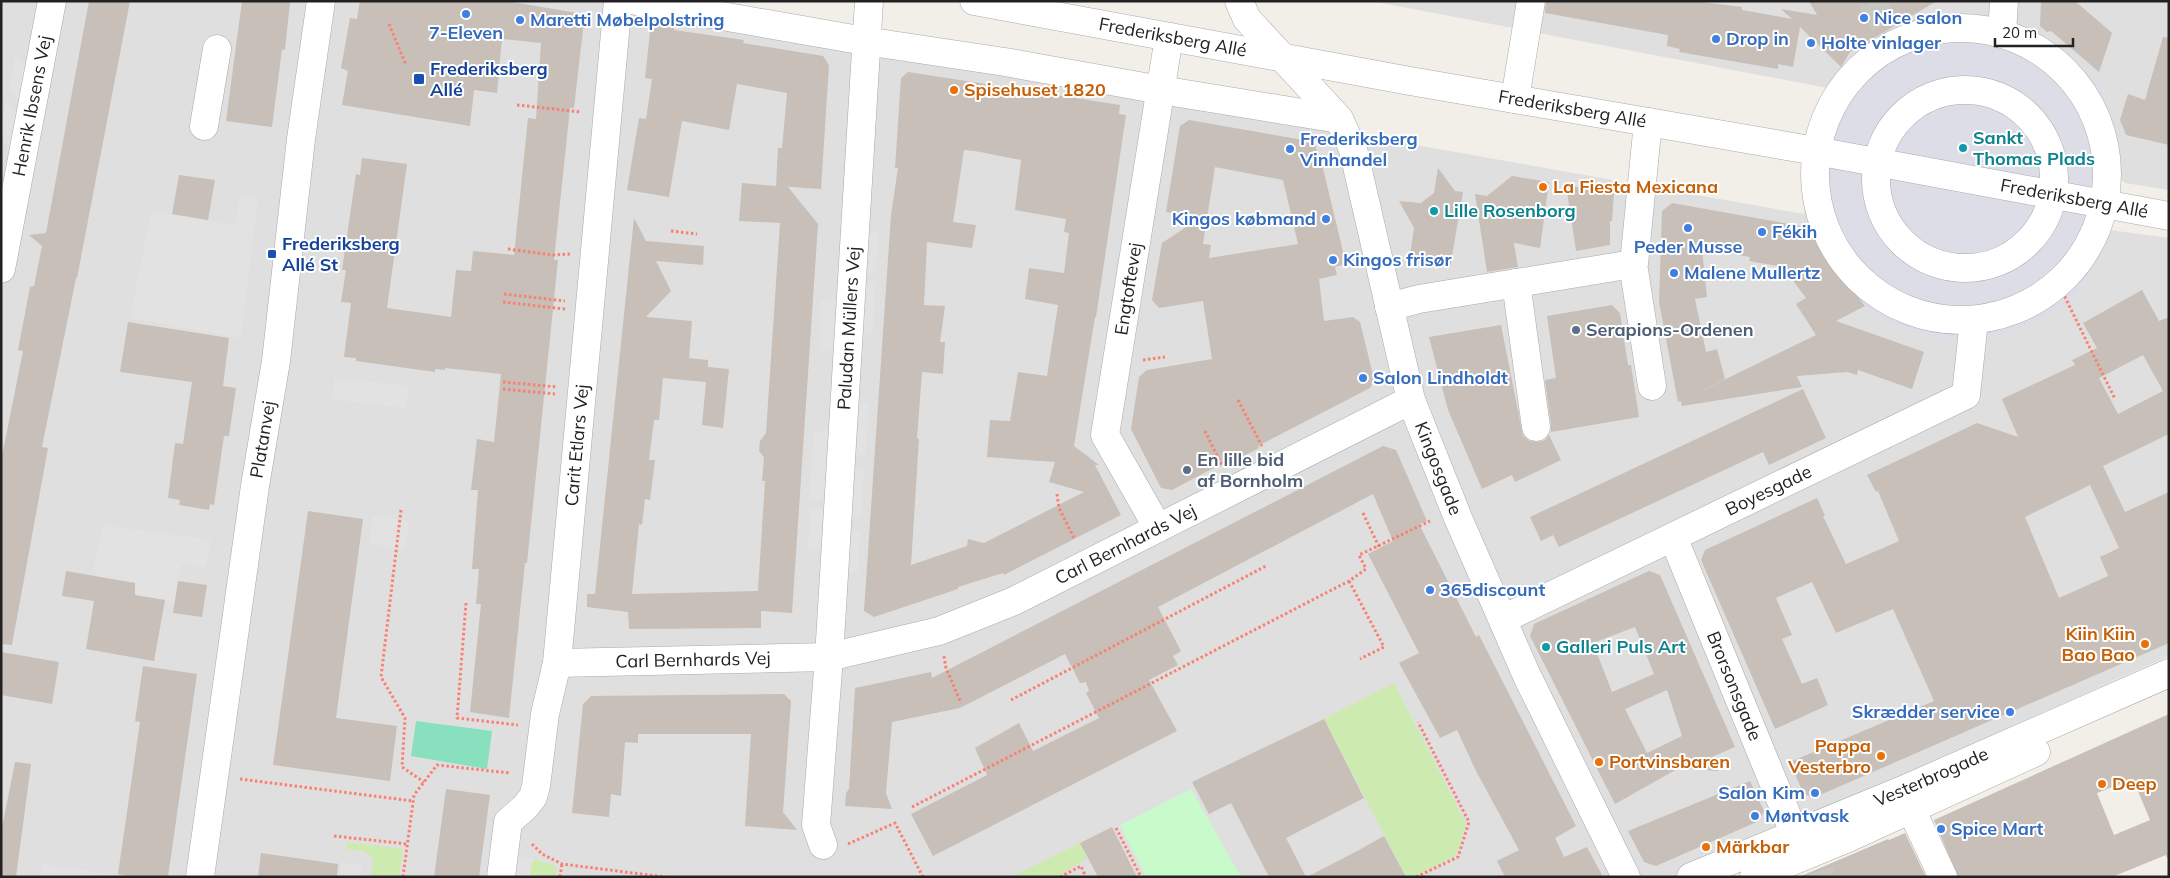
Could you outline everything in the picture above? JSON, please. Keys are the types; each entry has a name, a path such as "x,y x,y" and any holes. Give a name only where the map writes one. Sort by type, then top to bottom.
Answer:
{"street":[{"name":"Henrik Ibsens Vej","path":"1,269 52,1"},
{"name":"Platanvej","path":"200,877 254,486 280,334 302,139 321,1"},
{"name":"Carit Etlars Vej","path":"501,877 508,822 532,796 538,775 544,727 557,662 618,1"},
{"path":"636,1 865,41 1005,62 1339,119"},
{"name":"Paludan Müllers Vej","path":"829,657 868,1"},
{"name":"Frederiksberg Allé","path":"974,1 1410,81 1816,151 2169,216"},
{"name":"Kingosgade","path":"1239,1 1247,19 1339,119 1353,149 1411,400 1455,510 1504,619 1527,676 1626,877"},
{"path":"1515,99 1532,1"},
{"path":"2002,34 2004,1"},
{"path":"1946,29 1974,29 2002,34 2019,40 2050,58 2069,76 2086,98 2099,126 2106,157 2107,188 2104,203 2092,239 2083,255 2058,283 2028,304 1992,317 1974,320 1943,319 1913,312 1885,299 1856,276 1830,240 1817,199 1814,175 1816,151 1826,117 1840,92 1890,38 1946,29"},
{"name":"Engtoftevej","path":"1158,528 1105,435 1169,36"},
{"path":"204,126 217,50"},
{"path":"1955,89 1980,90 2004,97 2015,104 2034,120 2042,131 2048,142 2051,162 2049,194 2041,222 2027,245 2015,254 2001,262 1980,268 1957,269 1942,267 1914,254 1892,233 1879,199 1881,163 1893,126 1908,108 1942,91 1955,89"},
{"path":"1648,122 1634,264 1632,264 1652,386"},
{"path":"1389,307 1516,282 1632,264"},
{"path":"1516,282 1536,427"},
{"name":"Boyesgade","path":"1504,619 1966,395 1974,320"},
{"name":"Carl Bernhards Vej","path":"557,662 829,657 939,632 1014,601 1411,400"},
{"name":"Brorsonsgade","path":"1673,537 1808,853"},
{"path":"829,657 816,824 834,845"},
{"name":"Vesterbrogade","path":"1754,877 1808,853 1907,800 2169,673"},
{"name":"Vesterbrogade","path":"1907,800 2169,692"},
{"path":"1907,800 1942,877"},
{"name":"Vesterbrogade","path":"1691,877 1808,853"}],"path":[{"path":"389,24 406,64"},
{"path":"518,105 608,114"},
{"path":"671,231 697,234"},
{"path":"508,249 554,254 595,254"},
{"path":"2058,283 2115,399"},
{"path":"504,294 591,308"},
{"path":"503,302 591,308"},
{"path":"503,382 583,392"},
{"path":"503,389 583,392"},
{"path":"1238,400 1274,469"},
{"path":"1205,431 1235,489"},
{"path":"1057,494 1059,508 1085,565"},
{"path":"401,510 381,677 406,718 402,767 424,782"},
{"path":"912,807 1349,581 1366,569 1359,555 1455,510"},
{"path":"1363,514 1379,547"},
{"path":"1011,700 1266,566"},
{"path":"1349,581 1384,647 1360,659"},
{"path":"466,603 457,718 544,727"},
{"path":"939,632 946,668 961,703"},
{"path":"1416,877 1458,857 1469,822 1418,722"},
{"path":"402,877 414,795 437,765 538,775"},
{"path":"214,776 414,801"},
{"path":"834,845 852,841 895,823 923,877"},
{"path":"1116,828 1141,877"},
{"path":"334,836 407,844"},
{"path":"506,836 529,841 542,854 562,864 665,877"},
{"path":"560,877 562,864"},
{"path":"1060,877 1081,866 1086,877"}],"shaded area":[{"path":"1,1 605,1 1804,214 1815,238 2075,303 2110,230 2169,238 2169,656 1675,877 1,877"},
{"path":"1371,1 2169,1 2169,190 2125,183 2119,178 2103,89 1851,66 1833,89"},
{"name":"Sankt Thomas Plads","path":"1943,13 2040,36 2103,89 2119,178 2110,230 2075,303 2003,336 1940,339 1889,323 1865,304 1815,238 1804,214 1817,118 1833,89 1851,66"},
{"path":"16,54 31,70 23,106 9,88"},
{"path":"6,102 22,116 16,146 9,150 1,138 1,125"},
{"path":"240,194 258,197 241,338 130,318 151,212 235,225"},
{"path":"879,231 876,273 859,277 861,236"},
{"path":"875,282 873,332 855,338 858,286"},
{"path":"840,297 837,348 819,351 821,300"},
{"path":"334,378 409,386 406,408 332,399"},
{"path":"869,404 866,454 846,458 851,407"},
{"path":"831,429 827,499 809,502 814,433"},
{"path":"864,466 861,517 843,521 846,470"},
{"path":"827,508 824,548 808,551 810,510"},
{"path":"373,516 409,521 405,549 369,544"},
{"path":"103,525 211,540 206,567 182,564 175,602 135,595 98,577 93,570"},
{"path":"860,530 858,572 840,575 842,534"},
{"path":"514,856 535,859 531,865 530,877 511,877"},
{"path":"341,862 362,865 361,877 339,877"},
{"path":"42,864 130,877 40,877"}],"green space":[{"path":"1394,683 1466,824 1456,856 1413,877 1406,877 1324,719"},
{"path":"416,721 492,731 487,769 411,756"},
{"path":"1191,789 1241,877 1146,877 1120,825"},
{"path":"347,842 403,849 399,877 371,877 373,857 363,851 346,849"},
{"path":"1080,843 1086,854 1086,859 1056,877 1011,877"},
{"path":"535,859 557,867 556,877 530,877 531,865"}],"building":[{"path":"89,1 130,1 77,278 42,447 48,448 12,645 1,644 1,461 23,351 18,350 30,287 34,286 42,246 29,235 46,233"},
{"path":"242,1 290,2 285,50 282,49 272,127 226,121"},
{"path":"360,1 506,1 577,13 584,21 574,108 570,108 554,260 558,260 509,718 470,712 481,604 476,604 479,569 472,569 478,490 471,490 477,439 494,442 501,374 445,368 445,370 435,369 435,372 356,361 356,358 344,357 351,303 341,302 346,270 342,270 356,174 360,175 362,158 407,164 387,308 451,317 456,270 471,271 473,251 514,255 528,118 536,119 541,43 502,39 497,93 474,90 470,126 342,105 348,71 341,68 350,18 357,19"},
{"path":"1546,1 1694,1 1742,7 1742,10 1792,19 1781,9 1817,15 1809,1 1937,1 1850,52 1841,67 1800,27 1793,67 1778,64 1778,69 1679,52 1680,49 1667,46 1668,35 1545,13"},
{"path":"2041,1 2075,1 2112,33 2099,72 2051,31 2047,32 2040,26"},
{"path":"659,25 674,27 674,30 744,40 743,43 823,56 829,65 821,189 776,186 778,148 782,148 787,93 737,84 729,130 682,121 669,197 627,190 639,118 646,119 652,79 645,78 650,32"},
{"path":"2163,37 2169,38 2169,145 2126,135 2120,120 2128,94 2145,100"},
{"path":"908,72 1120,105 1119,114 1126,115 1096,317 1074,446 1099,465 1095,465 1121,515 1004,575 1003,573 958,587 958,589 874,617 864,611 891,215 898,168 895,168 901,78","holes":["964,150 1021,160 1015,210 1066,219 1064,232 1069,233 1064,273 1029,268 1025,299 1058,305 1047,376 1018,372 1010,421 990,420 987,457 1055,462 1049,482 1084,492 984,543 968,539 967,546 911,565 922,372 943,374 945,342 940,342 945,306 924,305 927,242 972,248 976,225 953,222"]},
{"path":"1189,120 1303,140 1303,142 1315,144 1318,156 1320,156 1346,264 1335,267 1337,275 1319,279 1324,321 1353,317 1360,322 1374,379 1370,388 1258,446 1259,448 1227,465 1225,462 1172,490 1161,488 1131,429 1139,377 1147,370 1212,359 1203,301 1159,308 1152,300 1162,243 1200,218 1166,212 1180,126","holes":["1215,167 1283,180 1298,244 1209,258 1211,245 1203,244"]},
{"path":"1438,168 1455,191 1463,192 1450,268 1409,263 1414,228 1399,201 1421,203 1434,193"},
{"path":"179,175 215,180 208,220 172,214"},
{"path":"1512,176 1549,182 1540,248 1514,243 1518,267 1487,272 1475,194 1487,196"},
{"path":"742,183 788,187 818,224 792,613 761,611 761,628 629,629 628,612 587,607 587,594 595,594 634,218 646,241 704,246 703,265 656,261 671,291 646,317 692,321 689,358 708,360 708,367 729,369 723,428 702,425 706,382 663,378 659,420 654,420 649,460 655,460 650,500 645,499 642,525 639,524 632,594 758,591 765,481 762,481 764,457 759,451 760,441 766,433 780,223 739,221"},
{"path":"1566,185 1614,193 1612,221 1610,221 1610,245 1576,251"},
{"path":"1672,203 1806,227 1865,306 1836,321 1924,352 1912,389 1858,370 1857,375 1847,372 1797,376 1802,387 1682,406 1681,401 1678,402 1659,302 1662,211","holes":["1702,249 1750,257 1749,261 1783,267 1806,298 1796,304 1816,335 1685,399 1725,379 1717,349 1706,352 1695,299 1707,297"]},
{"path":"2142,290 2159,321 2169,317 2169,434 2103,466 2125,512 2169,492 2169,643 1813,798 1803,793 1790,762 1934,701 1893,609 1836,633 1812,582 1776,598 1792,635 1782,639 1802,684 1817,678 1828,705 1775,729 1701,560 1705,550 1817,498 1825,516 1823,516 1846,564 1899,541 1878,491 1876,492 1867,475 1977,423 2018,437 2002,399 2075,365 2072,360 2097,348 2083,323","holes":["2143,355 2163,391 2118,414 2099,378","2090,485 2119,548 2100,557 2108,576 2059,598 2025,517"]},
{"path":"1612,305 1620,313 1639,417 1551,432 1545,380 1556,378 1547,316"},
{"path":"128,322 229,338 223,386 236,388 229,436 224,436 214,505 210,504 209,510 179,505 180,500 168,498 175,443 183,444 192,382 120,372"},
{"path":"1501,325 1523,436 1530,441 1538,442 1545,440 1549,435 1561,460 1515,482 1512,475 1482,489 1448,410 1429,337"},
{"path":"1803,389 1826,438 1769,465 1763,452 1559,547 1553,535 1541,541 1530,517"},
{"path":"1383,446 1396,450 1427,521 1419,524 1476,637 1479,635 1576,826 1555,838 1564,857 1587,847 1603,877 1505,877 1497,861 1519,850 1476,771 1457,730 1440,738 1399,663 1419,653 1368,554 1393,541 1373,494 1158,607 1181,651 1173,656 1178,665 1149,680 1177,731 933,856 911,814 987,775 975,748 1019,723 1033,751 1099,718 1086,693 1089,691 1086,682 1080,683 1065,654 960,708 892,722 886,793 892,809 845,806 846,793 849,789 855,688 931,672 932,678"},
{"path":"308,511 363,519 336,718 397,726 390,781 273,765"},
{"path":"66,571 135,583 135,595 165,600 154,661 86,649 94,601 62,596"},
{"path":"1649,571 1660,575 1735,747 1712,757 1718,771 1679,768 1615,804 1530,636 1534,624","holes":["1635,627 1654,674 1612,692 1593,643","1667,690 1682,736 1647,753 1625,709"]},
{"path":"178,581 207,585 202,617 173,613"},
{"path":"1,652 59,662 52,704 1,695"},
{"path":"143,666 197,674 168,877 133,877 118,874 140,722 135,721"},
{"path":"784,694 791,701 783,812 797,830 745,826 751,734 638,734 638,743 625,742 621,796 611,794 609,817 572,813 583,704 591,696"},
{"path":"2169,714 2169,862 2166,855 2112,877 1958,877 1934,820","holes":["2133,779 2150,820 2114,835 2097,793"]},
{"path":"1324,719 1364,798 1286,838 1306,877 1269,877 1231,803 1209,814 1192,782"},
{"path":"15,762 31,764 16,877 1,877 1,833"},
{"path":"1750,781 1764,811 1759,821 1656,866 1644,862 1628,831"},
{"path":"446,789 490,795 479,877 434,877"},
{"path":"1112,827 1137,877 1098,877 1080,843"},
{"path":"1905,833 1926,877 1799,877 1888,839"},
{"path":"1384,836 1406,877 1307,877 1359,850"},
{"path":"261,853 338,864 337,877 258,877"}],"tunnel":[{"path":"1872,1 1887,31"},
{"path":"1819,871 1821,877"}],"place":[{"name":"7-Eleven","path":"466,14"},
{"name":"Nice salon","path":"1864,18"},
{"name":"Maretti Møbelpolstring","path":"520,20"},
{"name":"Drop in","path":"1716,39"},
{"name":"Holte vinlager","path":"1811,43"},
{"name":"Frederiksberg Allé","path":"419,79"},
{"name":"Spisehuset 1820","path":"954,90"},
{"name":"Sankt Thomas Plads","path":"1963,148"},
{"name":"Frederiksberg Vinhandel","path":"1290,149"},
{"name":"La Fiesta Mexicana","path":"1543,187"},
{"name":"Lille Rosenborg","path":"1434,211"},
{"name":"Kingos købmand","path":"1326,219"},
{"name":"Peder Musse","path":"1688,228"},
{"name":"Fékih","path":"1762,232"},
{"name":"Frederiksberg Allé St","path":"272,254"},
{"name":"Kingos frisør","path":"1333,260"},
{"name":"Malene Mullertz","path":"1674,273"},
{"name":"Serapions-Ordenen","path":"1576,330"},
{"name":"Salon Lindholdt","path":"1363,378"},
{"name":"En lille bid af Bornholm","path":"1187,470"},
{"name":"365discount","path":"1430,590"},
{"name":"Kiin Kiin Bao Bao","path":"2145,644"},
{"name":"Galleri Puls Art","path":"1546,647"},
{"name":"Skrædder service","path":"2010,712"},
{"name":"Pappa Vesterbro","path":"1881,756"},
{"name":"Portvinsbaren","path":"1599,762"},
{"name":"Deep","path":"2102,784"},
{"name":"Salon Kim","path":"1815,793"},
{"name":"Møntvask","path":"1755,816"},
{"name":"Spice Mart","path":"1941,829"},
{"name":"Märkbar","path":"1706,847"}]}
